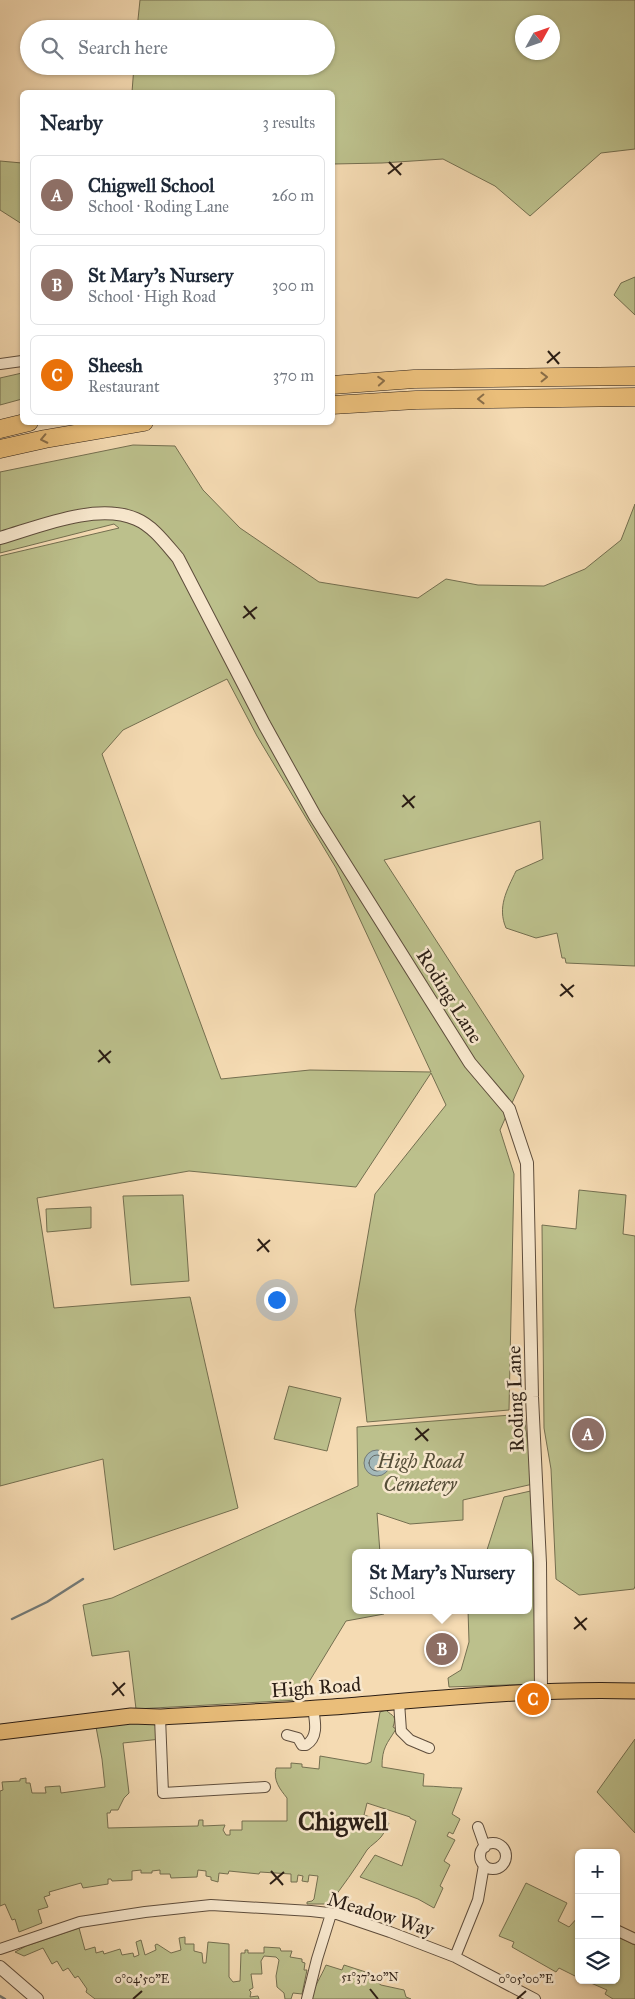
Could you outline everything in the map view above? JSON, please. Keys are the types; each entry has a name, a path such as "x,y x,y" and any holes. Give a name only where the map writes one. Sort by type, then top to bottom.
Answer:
{"highway":[{"path":"335,385 414,378 635,376"},
{"path":"335,405 416,400 635,397"},
{"path":"0,429 20,424"},
{"path":"0,450 45,439 127,425"}],"main road":[{"name":"High Road","path":"0,1732 131,1716 160,1717 541,1692 635,1691"}],"street":[{"path":"0,364 20,361"},
{"name":"Roding Lane","path":"0,538 86,513 112,514 136,519 158,535 178,558 268,732 311,809 470,1063 509,1109 527,1163 532,1397 540,1564 541,1692"},
{"path":"399,1702 401,1731 410,1740 429,1748"},
{"path":"287,1735 298,1738 302,1744 306,1745 311,1741 316,1728 313,1708"},
{"path":"160,1717 164,1792 264,1787"},
{"path":"478,1827 485,1847"},
{"path":"455,1957 478,1900 484,1865 481,1854 485,1847 493,1843 504,1849 506,1858 499,1868 491,1869 484,1865"},
{"name":"Meadow Way","path":"0,1948 80,1922 145,1912 211,1906 331,1914 390,1932 455,1957 535,1999"},
{"path":"307,1999 316,1959 331,1914"},
{"path":"620,1932 635,1939"},
{"path":"0,1967 37,1999"}],"green space":[{"path":"140,0 635,0 635,149 601,153 530,216 495,186 443,159 335,164 335,90 132,90 133,75 335,75 335,20 138,20"},
{"path":"0,161 20,163 20,223 0,210"},
{"path":"635,277 635,315 614,295 621,283"},
{"path":"20,373 20,400 0,405 0,378"},
{"path":"133,445 175,446 203,490 240,528 319,582 418,598 446,579 478,585 544,586 585,569 621,540 635,504 635,966 566,963 565,958 562,958 557,933 536,938 506,928 503,920 504,899 516,871 543,859 540,821 384,860 524,1076 500,1130 514,1174 509,1410 367,1422 355,1310 375,1194 446,1105 431,1073 356,1187 189,1171 37,1198 54,1308 190,1297 238,1508 114,1550 103,1459 0,1486 0,556 119,528 114,524 0,553 0,472","holes":["227,679 257,736 336,868 431,1072 310,1070 221,1079 102,754 123,730"]},
{"path":"579,1190 626,1195 623,1234 635,1236 635,1586 634,1589 579,1595 556,1579 551,1469 544,1428 542,1225 576,1229"},
{"path":"183,1195 189,1281 131,1285 123,1196"},
{"path":"91,1207 91,1228 47,1232 46,1209"},
{"path":"289,1386 341,1398 327,1451 274,1439"},
{"name":"High Road Cemetery","path":"524,1414 533,1484 463,1500 463,1520 410,1524 377,1513 380,1549 352,1549 352,1614 384,1614 346,1621 298,1700 136,1709 129,1651 92,1656 83,1605 112,1598 358,1486 357,1427"},
{"path":"535,1490 535,1684 449,1687 448,1678 461,1670 469,1642 468,1614 532,1614 532,1549 487,1549 504,1497"},
{"path":"386,1710 394,1717 393,1727 396,1729 384,1750 382,1767 424,1774 423,1786 462,1788 452,1814 460,1819 453,1834 449,1832 447,1836 455,1840 444,1861 450,1865 440,1886 443,1888 434,1908 418,1899 360,1877 375,1855 402,1866 416,1821 410,1817 367,1803 364,1815 389,1823 381,1837 367,1850 329,1904 307,1904 307,1902 314,1899 318,1876 309,1875 308,1882 302,1881 303,1876 298,1875 297,1882 291,1882 291,1874 260,1872 259,1874 229,1871 228,1874 219,1873 218,1882 206,1876 206,1871 198,1870 197,1877 171,1878 170,1874 160,1874 160,1870 152,1871 152,1873 141,1873 141,1870 132,1871 132,1880 112,1881 108,1879 108,1884 83,1888 81,1883 49,1892 50,1895 44,1897 48,1907 38,1910 42,1923 19,1932 15,1919 12,1920 5,1904 0,1906 0,1791 3,1790 2,1782 20,1781 20,1779 26,1778 26,1783 30,1783 32,1793 46,1793 45,1787 60,1786 61,1793 105,1787 96,1727 160,1719 161,1739 123,1743 129,1793 118,1810 111,1810 110,1813 107,1813 108,1828 198,1826 199,1820 203,1820 203,1826 225,1825 223,1830 226,1835 230,1835 230,1830 242,1830 242,1821 287,1821 287,1798 276,1781 276,1768 291,1768 291,1763 302,1764 302,1767 319,1769 320,1756 366,1764 371,1762 380,1712"},
{"path":"635,1739 635,1833 597,1792"},
{"path":"526,1883 567,1903 558,1921 569,1927 575,1920 575,1976 559,1968 556,1972 512,1947 514,1942 499,1936"},
{"path":"79,1928 85,1950 95,1947 96,1953 103,1951 104,1954 120,1949 122,1955 133,1953 134,1957 139,1955 136,1942 141,1940 145,1955 156,1950 155,1945 157,1944 171,1953 181,1950 179,1938 185,1937 185,1944 194,1944 194,1951 202,1953 203,1963 206,1963 208,1942 229,1944 229,1977 233,1982 240,1981 241,1953 245,1953 245,1950 248,1950 248,1953 264,1953 264,1947 280,1948 281,1951 292,1951 290,1957 302,1959 302,1962 305,1963 304,1970 307,1970 302,1994 293,1993 291,1999 285,1999 284,1993 277,1987 276,1976 279,1960 276,1957 264,1956 261,1961 262,1974 251,1974 253,1988 249,1990 251,1992 250,1997 258,1996 259,1999 95,1999 86,1992 87,1989 78,1976 75,1978 68,1968 63,1971 57,1961 52,1964 43,1948 24,1956 15,1952 26,1946"},
{"path":"620,1938 635,1945 635,1999 613,1999 605,1994 607,1990 593,1984 620,1984"},
{"path":"326,1965 342,1970 344,1965 375,1975 374,1980 381,1985 404,1990 406,1997 411,1999 311,1999"}],"water":[{"path":"377,1450 386,1454 390,1463 386,1472 377,1476 368,1472 364,1463 368,1454"}],"waterway":[{"path":"12,1619 47,1602 83,1579"},
{"path":"0,1996 5,1999"}],"place":[{"name":"Chigwell School","path":"588,1434"},
{"name":"St Mary's Nursery","path":"442,1649"},
{"name":"Sheesh","path":"533,1699"}],"district":[{"name":"Chigwell","path":"343,1821"}]}
